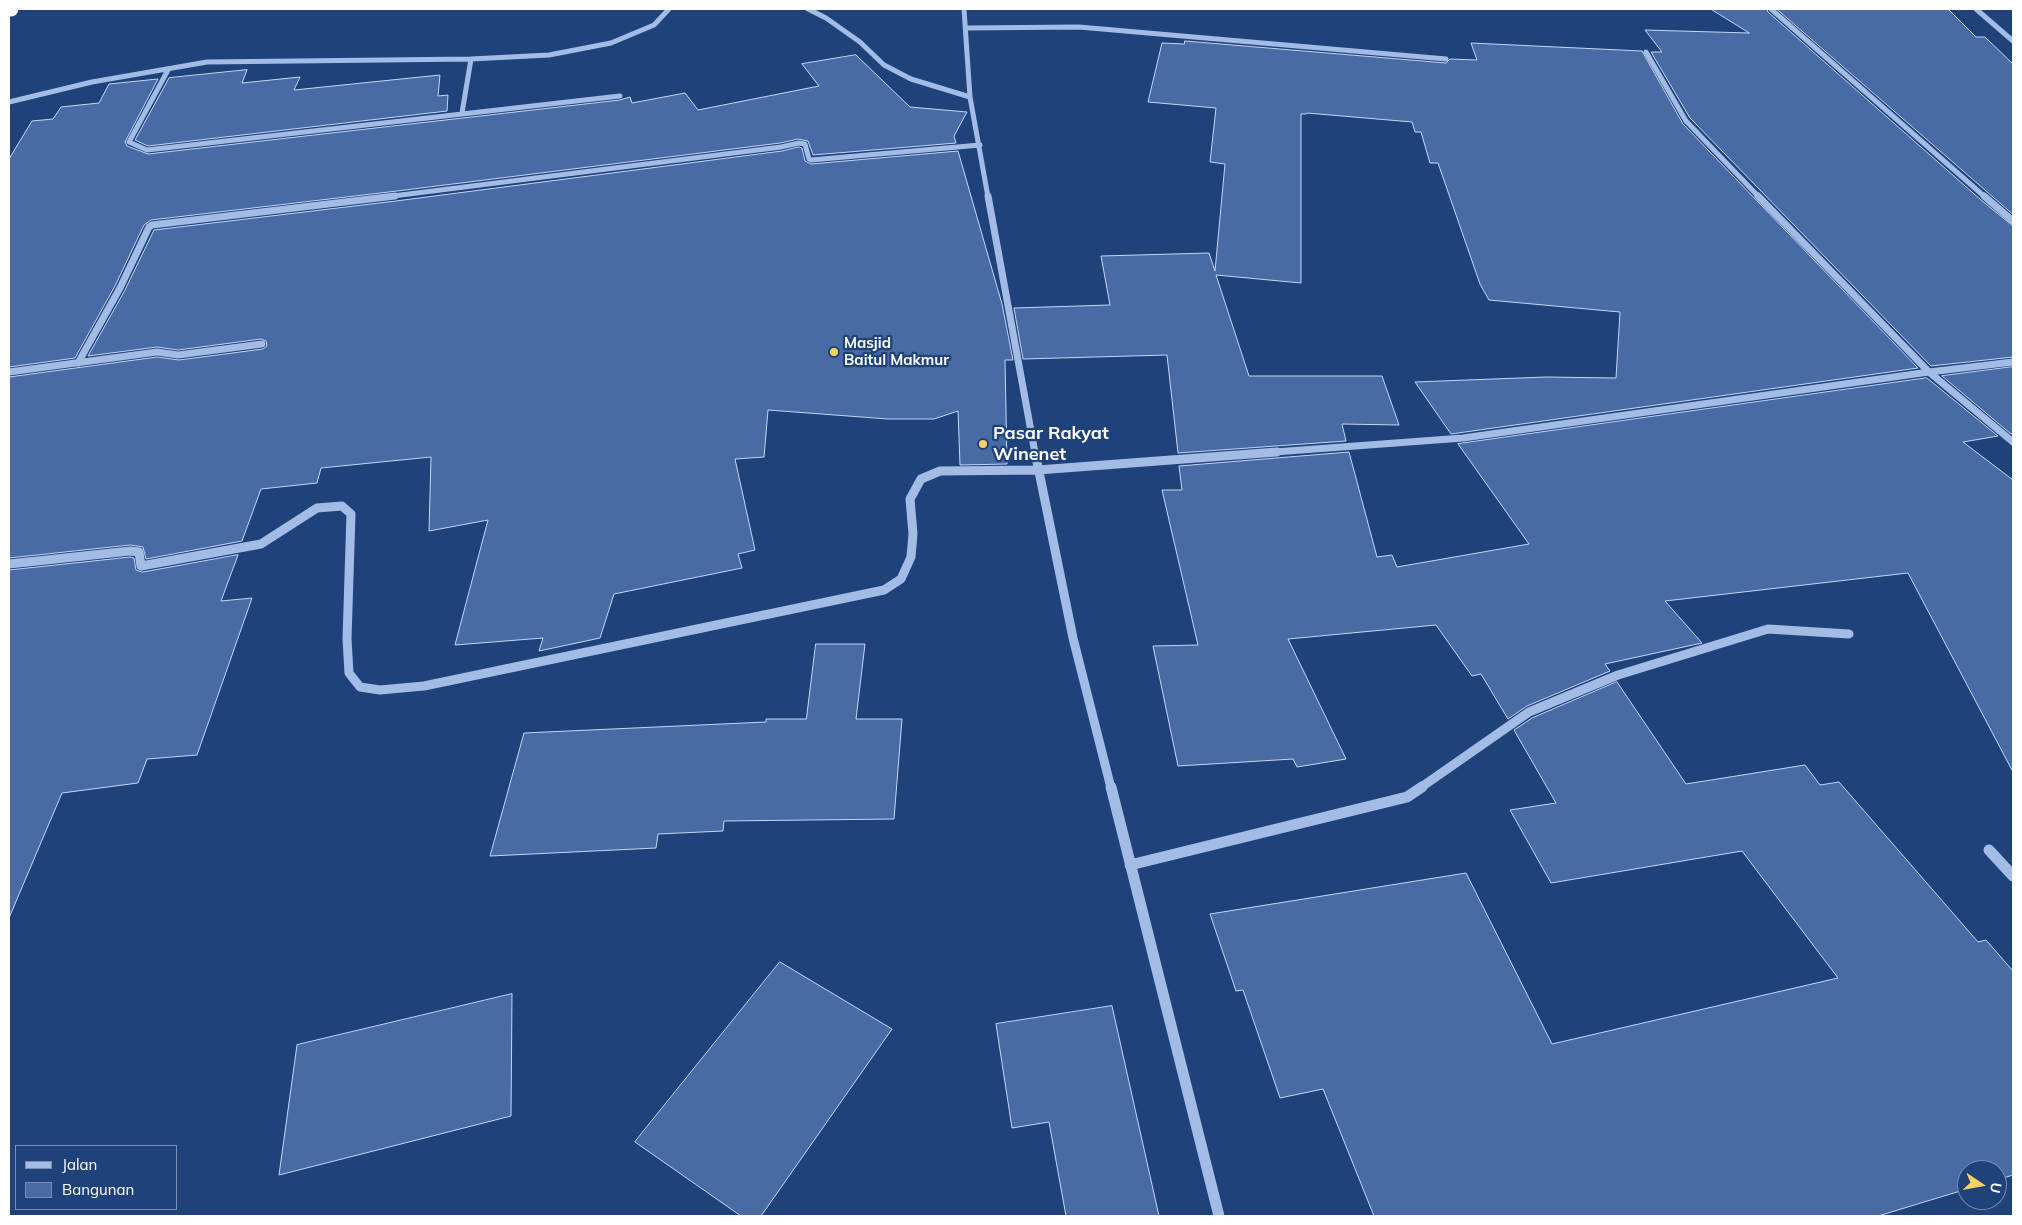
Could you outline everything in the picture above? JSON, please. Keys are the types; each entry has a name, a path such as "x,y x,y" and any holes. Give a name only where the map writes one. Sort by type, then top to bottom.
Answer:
{"street":[{"path":"9,102 92,82 207,62 471,59 549,55 611,43 654,25 669,9"},
{"path":"808,9 826,18 860,42 884,65 911,79 970,97"},
{"path":"964,9 970,97 1038,470 1073,638 1219,1216"},
{"path":"1771,9 2013,221"},
{"path":"1976,9 2013,41"},
{"path":"966,28 1079,27 1446,59"},
{"path":"1646,52 1686,121 1929,372 2013,442"},
{"path":"462,113 471,59"},
{"path":"168,70 129,142 147,150 620,96"},
{"path":"78,363 120,288 149,227 152,226 423,192 598,167 781,147 799,143 805,144 808,158 811,160 980,145"},
{"path":"9,372 157,352 178,355 262,344"},
{"path":"9,564 130,551 139,552 141,566 261,544 317,508 342,506 351,514 347,639 349,673 360,687 380,690 424,686 884,590 901,579 911,557 913,534 910,499 921,479 940,471 1038,470 1463,438 1929,372 2013,362"},
{"path":"1130,865 1407,797 1529,712 1618,674 1768,629 1849,634"},
{"path":"1989,850 2013,876"}],"building":[{"path":"1711,9 1767,9 1768,12 1981,200 2013,226 2013,357 1931,366 1690,118 1651,52 1662,52 1645,30 1749,33"},
{"path":"1777,9 1948,9 1976,37 1985,37 2013,64 2013,214"},
{"path":"1185,41 1446,63 1450,59 1477,60 1471,43 1642,51 1683,124 1918,368 1451,434 1415,382 1546,377 1616,378 1620,312 1489,300 1480,284 1438,163 1430,163 1421,132 1415,132 1412,122 1307,113 1301,114 1301,283 1216,275 1249,376 1382,376 1399,425 1342,424 1346,441 1178,453 1167,355 1023,359 1014,308 1110,305 1101,256 1209,253 1215,271 1225,164 1210,162 1216,108 1148,102 1162,43 1184,44"},
{"path":"856,55 910,107 967,112 954,136 956,143 813,155 808,141 798,139 780,143 397,191 151,220 144,225 115,286 75,358 9,367 9,159 32,121 53,119 61,107 99,103 109,84 158,79 125,142 127,146 148,154 620,100 630,97 632,103 685,93 698,110 819,86 802,64"},
{"path":"247,70 242,83 300,77 294,90 440,75 438,96 448,95 447,111 148,146 135,140 169,78"},
{"path":"802,148 805,161 811,164 958,151 1002,304 1013,360 1005,360 1007,464 960,465 958,411 934,419 888,419 768,410 764,457 735,459 755,550 738,554 742,568 614,594 600,638 539,651 543,638 455,645 488,520 429,531 431,457 321,468 317,483 261,489 242,541 146,559 143,547 130,545 9,558 9,377 157,357 179,360 263,349 267,346 266,341 261,339 178,350 157,347 88,356 125,290 154,230 396,201 782,151"},
{"path":"2013,367 2013,433 2011,434 1942,376"},
{"path":"1927,378 1998,436 1963,442 2013,480 2013,772 1908,573 1665,601 1702,643 1605,664 1610,671 1527,706 1508,719 1481,674 1472,676 1436,625 1288,639 1346,759 1297,767 1293,759 1178,766 1153,646 1198,645 1162,490 1182,490 1179,466 1349,452 1377,557 1392,555 1397,567 1529,544 1458,444"},
{"path":"238,555 221,601 252,598 197,755 147,759 138,783 62,793 9,918 9,570 130,557 134,558 136,570 142,572"},
{"path":"816,644 865,644 856,719 902,719 894,819 724,821 723,831 658,834 656,848 490,856 524,733 766,722 766,719 806,719"},
{"path":"1617,682 1686,784 1805,765 1820,785 1839,782 1978,942 1986,940 2013,971 2013,1175 2007,1177 2007,1160 1957,1160 1957,1192 1878,1216 1374,1216 1323,1089 1280,1098 1243,990 1236,991 1210,914 1466,873 1552,1044 1838,978 1742,851 1551,883 1510,810 1556,803 1514,730 1532,718"},
{"path":"780,962 892,1029 761,1216 741,1216 635,1142"},
{"path":"512,994 511,1116 279,1175 297,1045"},
{"path":"1112,1006 1159,1216 1066,1216 1049,1122 1012,1128 996,1024"}],"place":[{"name":"Masjid Baitul Makmur","path":"834,352"},
{"name":"Pasar Rakyat Winenet","path":"983,444"}]}
